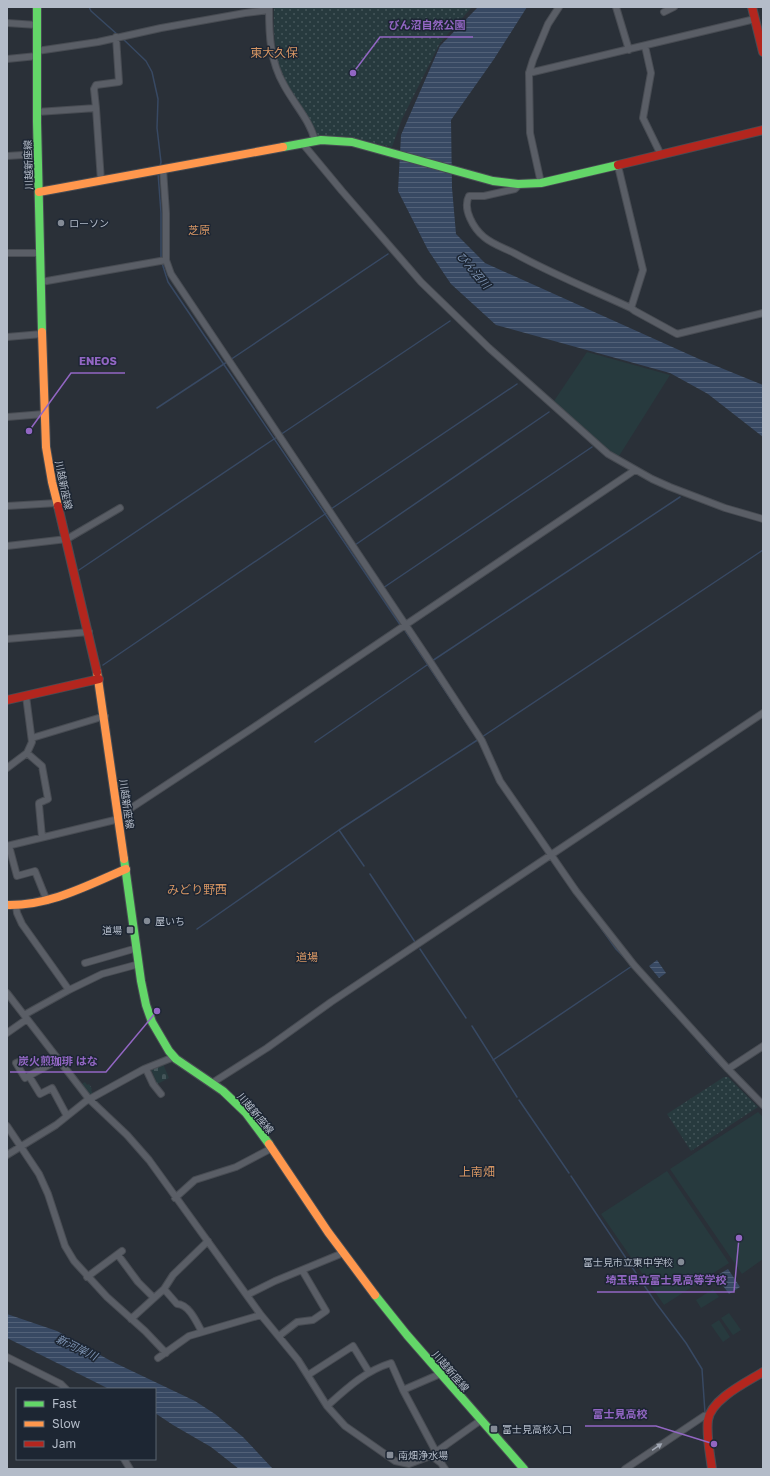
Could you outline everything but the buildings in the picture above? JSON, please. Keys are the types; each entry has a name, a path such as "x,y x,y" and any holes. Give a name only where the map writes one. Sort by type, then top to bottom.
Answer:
{"main road":[{"name":"川越新座線","path":"37,7 37,112 46,447 57,503 67,539 99,679 139,964 144,996 152,1022 164,1044 174,1057 212,1083 231,1098 246,1113 272,1148 343,1253 407,1335 524,1469"},
{"path":"752,7 763,52"},
{"path":"39,192 334,139 349,140 391,151 498,182 520,184 541,183 618,166 763,130"},
{"path":"7,700 99,679"},
{"path":"7,905 28,905 47,901 126,869"},
{"path":"712,1469 708,1428 709,1415 717,1403 763,1372"}],"street":[{"path":"541,183 530,133 529,73 546,30 559,7"},
{"path":"616,7 629,50"},
{"path":"664,12 674,7"},
{"path":"7,59 269,9 270,45 276,70 284,86 311,129 314,142"},
{"path":"529,73 755,19"},
{"path":"7,24 37,25"},
{"path":"101,181 94,89 96,85 119,82 116,37"},
{"path":"645,46 651,73 643,118 661,155"},
{"path":"37,112 96,108"},
{"path":"303,144 421,282 483,343 614,458 652,479 702,499 763,519"},
{"path":"7,156 38,154"},
{"path":"618,166 643,270 631,308"},
{"path":"162,169 166,213 166,260 171,274 178,285 406,624 482,741 500,781 589,909 634,965 728,1069 763,1104"},
{"path":"520,184 515,189 510,191 484,196 469,196 467,205 471,220 479,232 491,242 552,273 631,308 677,334 763,313"},
{"path":"7,253 40,253"},
{"path":"41,282 166,260"},
{"path":"7,337 42,334"},
{"path":"7,417 44,414"},
{"path":"47,901 35,871 17,876 8,846 119,817 635,470"},
{"path":"7,506 57,503"},
{"path":"7,546 67,539 120,508"},
{"path":"7,639 89,632"},
{"path":"7,768 27,753 32,742 26,696"},
{"path":"212,1083 267,1048 337,998 552,856 763,713"},
{"path":"32,738 104,716"},
{"path":"27,753 42,766 48,799 39,803 42,837"},
{"path":"16,906 17,913 22,924 68,990"},
{"path":"84,963 137,948"},
{"path":"7,1033 25,1017 68,990 102,974 139,964"},
{"path":"7,993 89,1099 127,1135 149,1160 261,1315 279,1336 308,1375 328,1406 345,1426 395,1461 409,1464 435,1454 481,1420"},
{"path":"728,1069 763,1046"},
{"path":"7,1155 56,1124 77,1106 146,1068 174,1057"},
{"path":"21,1061 16,1063 25,1078 58,1060"},
{"path":"146,1068 153,1084 161,1094"},
{"path":"29,1076 40,1094 52,1088 67,1116"},
{"path":"7,1126 39,1174 48,1194 65,1246 74,1261 87,1277 166,1353"},
{"path":"175,1198 195,1180 236,1168 272,1148"},
{"path":"131,1319 164,1289 173,1275 208,1241"},
{"path":"87,1277 120,1253 138,1282 154,1298"},
{"path":"247,1295 275,1281 343,1253"},
{"path":"279,1336 297,1322 313,1320 326,1311 302,1270"},
{"path":"164,1289 177,1304 181,1304 187,1309 202,1332"},
{"path":"158,1358 189,1336 261,1315"},
{"path":"308,1375 353,1346 369,1372"},
{"path":"7,1356 61,1384 65,1388"},
{"path":"328,1406 352,1384 369,1372 391,1363 435,1454 445,1469"},
{"path":"403,1390 440,1374"},
{"path":"625,1469 704,1416 709,1415"},
{"path":"125,1460 130,1469"}],"green space":[{"path":"274,7 472,7 440,43 402,119 392,147 346,136 318,136 283,77 277,57 274,28"},
{"path":"587,352 670,375 619,456 612,453 554,401"},
{"path":"163,1064 169,1078 157,1084 151,1069"},
{"path":"724,1077 728,1077 758,1107 691,1151 667,1114"},
{"path":"85,1082 87,1085 89,1084 92,1089 93,1094 89,1096 80,1085"},
{"path":"758,1112 763,1117 763,1259 742,1274 670,1169"},
{"path":"667,1171 729,1263 664,1305 601,1214"},
{"path":"713,1289 719,1297 701,1308 696,1300"},
{"path":"729,1313 741,1330 733,1335 721,1318"},
{"path":"719,1320 730,1337 723,1342 711,1325"}],"water":[{"name":"びん沼川","path":"478,7 527,7 494,59 451,120 452,188 456,234 485,263 699,359 763,385 763,437 708,394 670,373 496,325 451,284 428,250 398,191 401,135 440,46"},
{"path":"657,960 666,973 659,978 649,966"},
{"path":"728,1269 740,1287 729,1294 716,1276"},
{"name":"新河岸川","path":"7,1314 57,1331 111,1361 195,1401 215,1414 243,1437 273,1469 239,1469 211,1447 156,1414 156,1388 107,1388 7,1338"}],"waterway":[{"path":"89,7 91,11 118,35"},
{"path":"122,38 146,61 152,72 158,99 157,128 161,162 160,167"},
{"path":"158,173 161,213 161,259"},
{"path":"230,360 388,254"},
{"path":"162,263 168,282 401,626"},
{"path":"280,435 450,321"},
{"path":"157,408 227,362"},
{"path":"331,509 517,384"},
{"path":"355,545 549,412"},
{"path":"79,570 277,437"},
{"path":"383,588 592,447"},
{"path":"432,661 680,497"},
{"path":"103,665 328,512"},
{"path":"482,737 763,550"},
{"path":"404,629 472,731"},
{"path":"315,742 427,665"},
{"path":"197,929 339,830 479,739"},
{"path":"339,830 364,866"},
{"path":"370,874 415,942"},
{"path":"601,928 616,949 625,958"},
{"path":"420,949 466,1018"},
{"path":"493,1060 632,966"},
{"path":"655,992 662,1001"},
{"path":"666,1005 674,1014"},
{"path":"472,1026 517,1097"},
{"path":"706,1050 721,1066"},
{"path":"519,1100 569,1173"},
{"path":"760,1106 763,1109"},
{"path":"571,1176 656,1303 686,1343 702,1369 705,1413"},
{"path":"707,1461 708,1469"}],"traffic: fast":[{"path":"37,7 37,122 42,332"},
{"path":"283,147 321,140 352,142 493,181 518,184 541,183 618,165"},
{"path":"124,859 141,981 146,1005 152,1022 169,1051 176,1059 223,1091 246,1113 269,1144"},
{"path":"375,1295 407,1335 524,1469"}],"traffic: slow":[{"path":"39,192 283,147"},
{"path":"42,332 46,447 58,506"},
{"path":"97,672 124,859"},
{"path":"7,905 38,902 54,898 83,888 126,869"},
{"path":"269,1144 328,1232 375,1295"}],"traffic: jam":[{"path":"752,7 763,52"},
{"path":"618,165 763,130"},
{"path":"58,506 97,672"},
{"path":"7,700 99,679"},
{"path":"712,1469 708,1444 708,1420 711,1412 723,1398 739,1386 763,1372"}],"place":[{"name":"びん沼自然公園","path":"353,73"},
{"name":"ローソン","path":"61,223"},
{"name":"ENEOS","path":"29,431"},
{"name":"屋いち","path":"147,921"},
{"name":"道場","path":"130,930"},
{"name":"炭火煎珈琲 はな","path":"157,1011"},
{"name":"埼玉県立富士見高等学校","path":"739,1238"},
{"name":"富士見市立東中学校","path":"681,1262"},
{"name":"富士見高校入口","path":"494,1429"},
{"name":"富士見高校","path":"714,1444"},
{"name":"南畑浄水場","path":"390,1455"}],"district":[{"name":"東大久保","path":"274,52"},
{"name":"芝原","path":"199,229"},
{"name":"みどり野西","path":"197,889"},
{"name":"道場","path":"307,956"},
{"name":"上南畑","path":"477,1171"}]}
